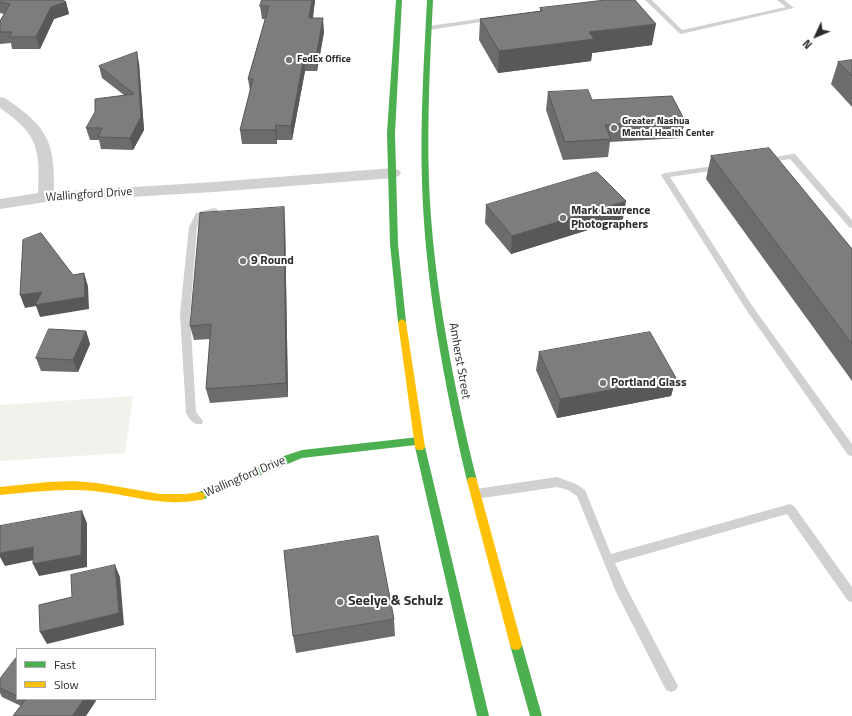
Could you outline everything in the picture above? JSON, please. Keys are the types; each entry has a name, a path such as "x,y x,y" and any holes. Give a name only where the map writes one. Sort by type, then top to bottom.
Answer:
{"main road":[{"path":"399,0 391,134 394,244 398,296 419,441 437,524 483,716"},
{"name":"Amherst Street","path":"430,0 428,28 427,209 430,244 446,363 476,494 536,716"},
{"name":"Wallingford Drive","path":"0,491 33,488 96,487 151,498 167,500 184,499 202,495 225,487 260,470 297,455 318,451 419,441"}],"street":[{"path":"0,101 24,118 43,141 47,161 46,197"},
{"name":"Wallingford Drive","path":"0,204 46,197 214,187 393,173"}],"lane":[{"path":"648,0 681,32 791,8 780,0"},
{"path":"428,28 499,18"},
{"path":"755,162 792,156 852,226"},
{"path":"733,165 665,175 750,309 852,452"},
{"path":"198,421 191,413 185,314 193,227 199,215 214,211"},
{"path":"476,494 557,482 572,487 581,493 622,592 671,686"},
{"path":"608,560 790,509 852,597"}],"shaded area":[{"path":"133,396 125,453 0,461 0,405"}],"building":[{"path":"0,0 63,0 66,2 51,7 36,37 9,37 12,32 0,32 0,21 10,4 0,2"},
{"path":"262,0 312,0 309,18 323,18 316,57 304,57 291,126 276,125 275,130 240,130 253,79 248,79 269,6 260,6"},
{"path":"606,0 635,0 656,24 589,32 594,39 499,51 480,19 542,11 540,8"},
{"path":"137,52 141,117 130,138 98,137 102,128 86,128 95,112 95,99 134,94 99,66"},
{"path":"852,60 852,76 838,62"},
{"path":"588,90 592,100 672,96 685,121 605,125 611,139 565,142 548,92"},
{"path":"769,148 852,249 852,344 711,156"},
{"path":"597,172 626,201 512,236 486,205"},
{"path":"284,207 286,383 206,389 211,324 190,326 200,213"},
{"path":"41,233 73,275 84,273 85,297 35,305 42,292 20,295 23,240"},
{"path":"49,329 86,331 73,360 36,358"},
{"path":"650,332 676,378 560,399 539,352"},
{"path":"82,511 81,555 33,564 33,547 0,553 0,526"},
{"name":"Seelye & Schulz","path":"378,536 394,619 293,636 284,551"},
{"path":"115,565 119,613 40,632 39,605 72,597 71,575"},
{"path":"16,658 16,696 0,688 0,679"},
{"path":"25,700 83,700 72,716 13,716"}],"traffic: fast":[{"path":"399,0 391,133 394,244 402,322"},
{"path":"430,0 426,78 425,157 427,209 433,278 450,380 472,481"},
{"path":"200,496 302,454 419,441"},
{"path":"420,447 483,716"},
{"path":"516,645 536,716"}],"traffic: slow":[{"path":"402,322 420,447"},
{"path":"472,481 516,645"},
{"path":"0,491 48,486 85,486 110,489 148,497 173,499 200,496"}],"place":[{"name":"FedEx Office","path":"289,60"},
{"name":"Greater Nashua Mental Health Center","path":"614,128"},
{"name":"Mark Lawrence Photographers","path":"563,218"},
{"name":"9 Round","path":"243,261"},
{"name":"Portland Glass","path":"603,383"},
{"name":"Seelye & Schulz","path":"340,602"}]}
